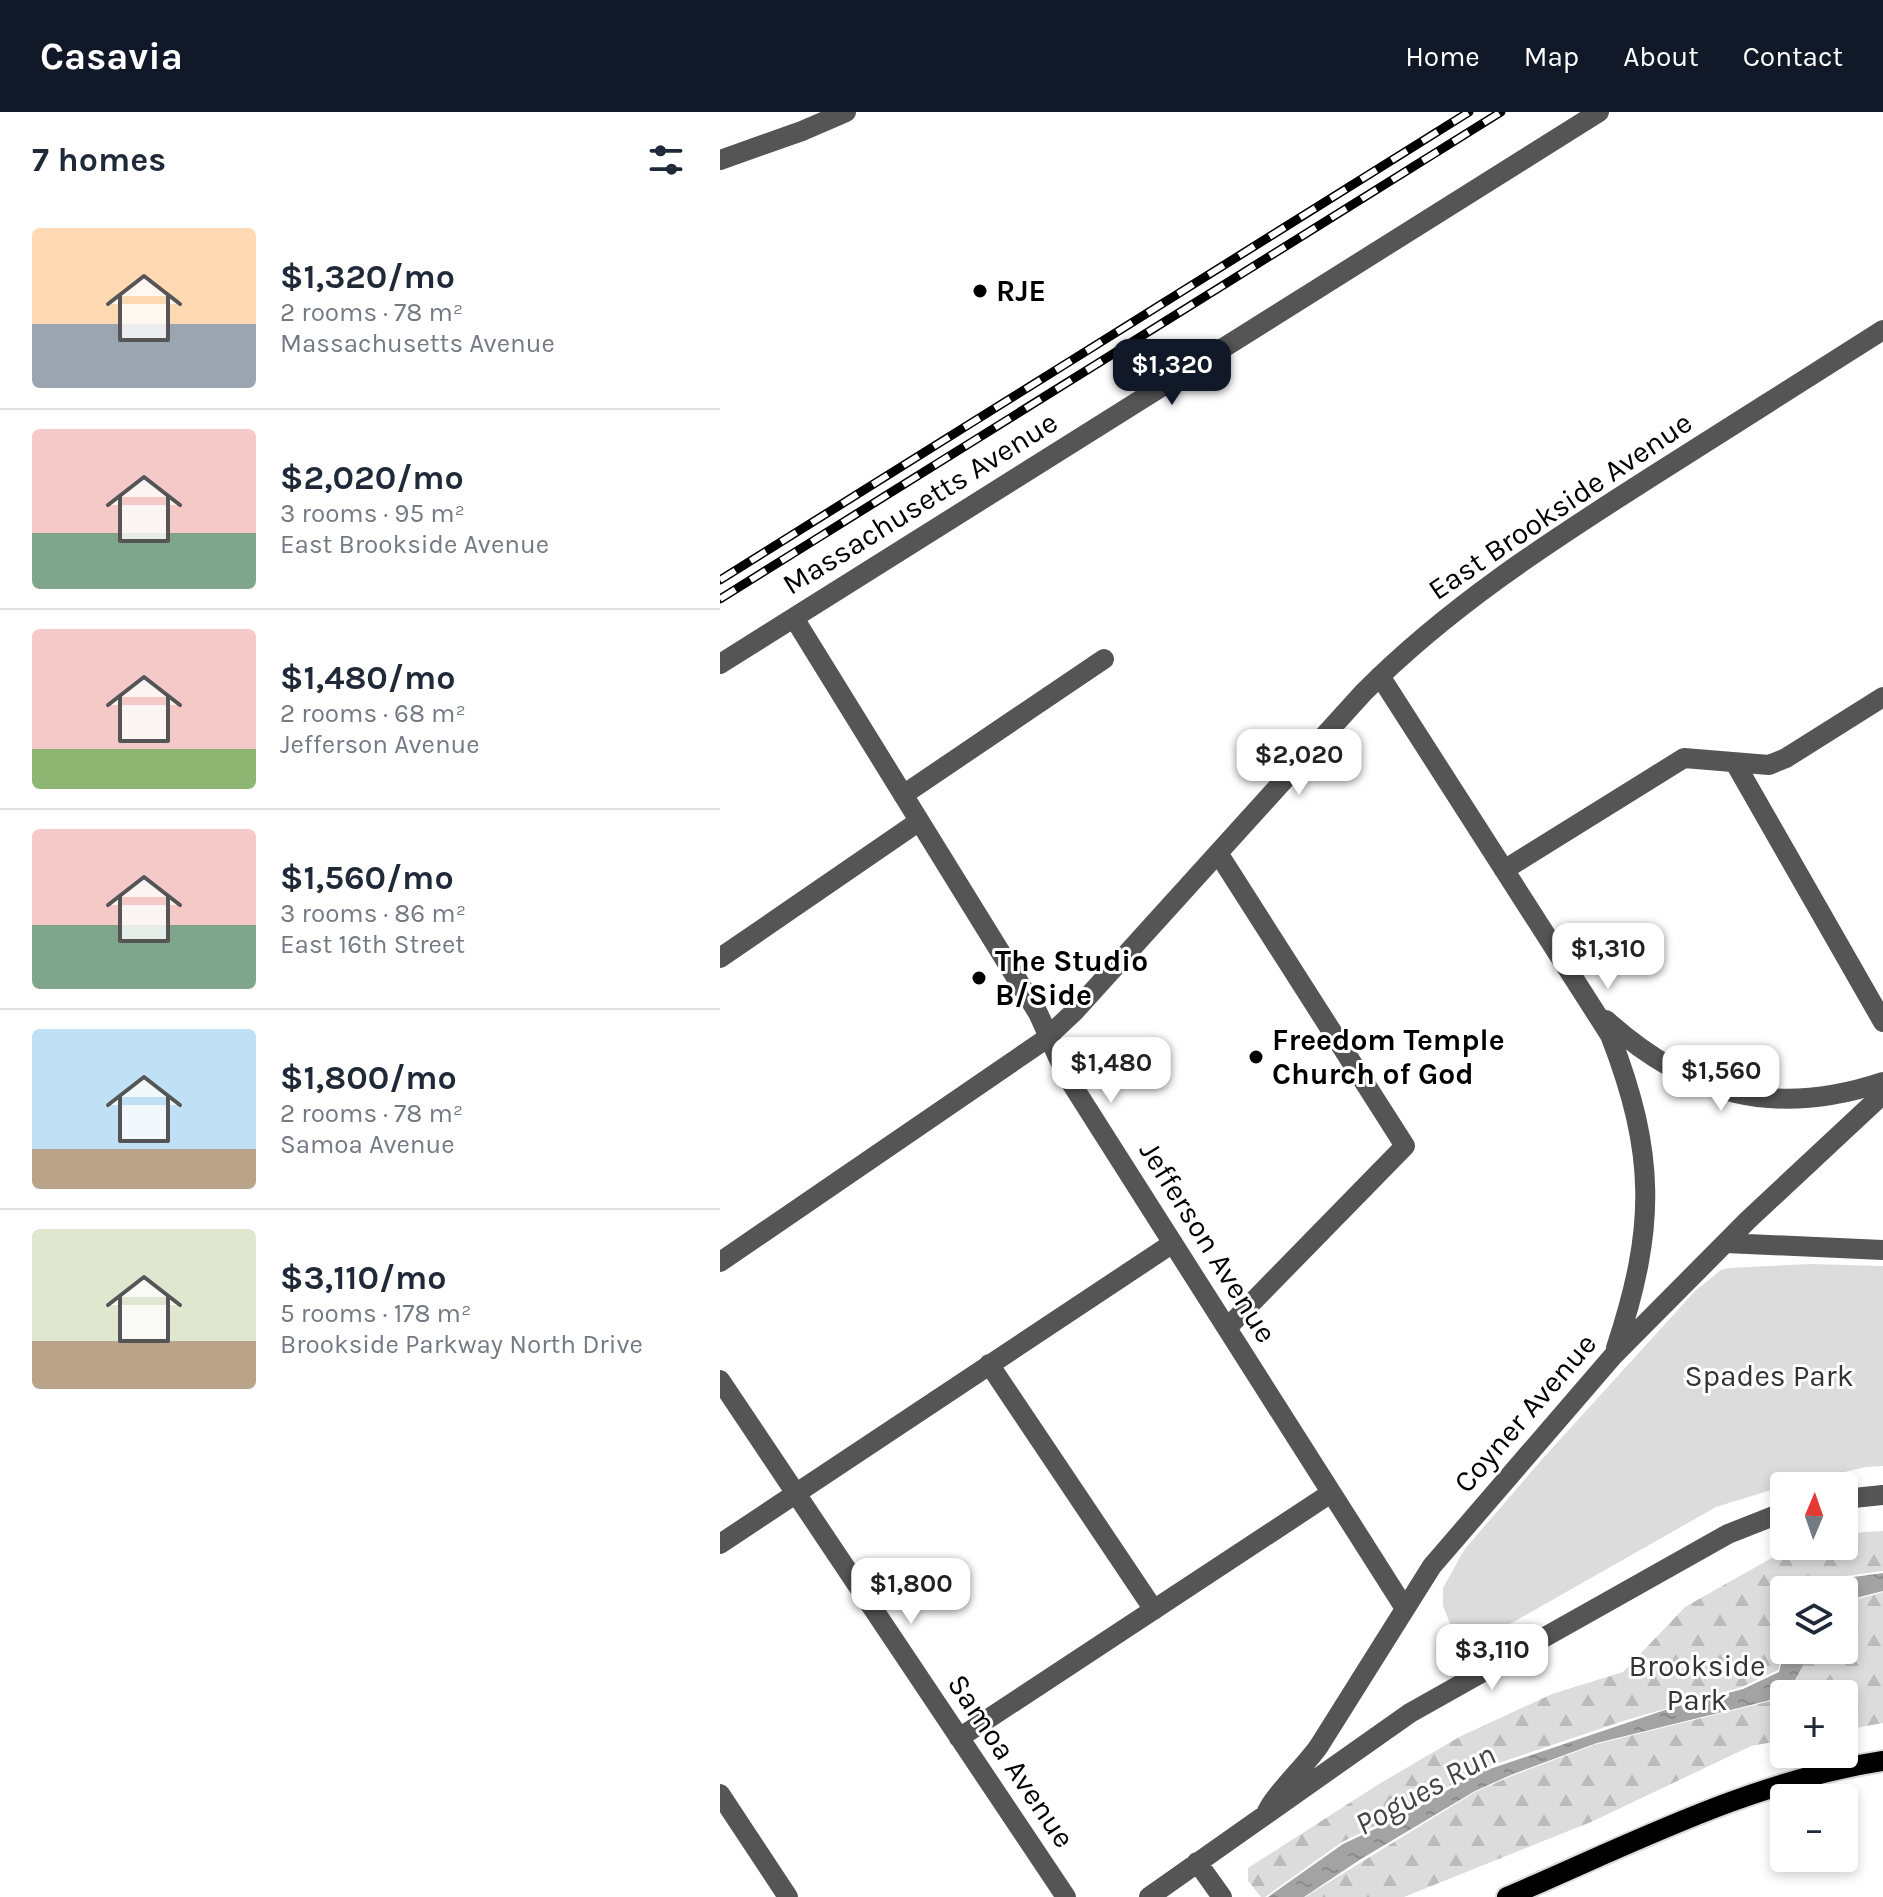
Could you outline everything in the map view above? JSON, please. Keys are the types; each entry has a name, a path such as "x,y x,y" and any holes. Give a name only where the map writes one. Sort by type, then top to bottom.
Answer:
{"main road":[{"path":"1507,1897 1750,1794 1835,1768 1883,1761"}],"street":[{"path":"720,160 846,112"},
{"name":"Massachusetts Avenue","path":"720,664 1599,112"},
{"name":"East Brookside Avenue","path":"720,1262 1050,1035 1380,676 1419,641 1512,568 1883,330"},
{"name":"Jefferson Avenue","path":"794,618 1050,1035 1066,1075 1404,1607"},
{"path":"903,795 1104,659"},
{"path":"1380,676 1610,1035 1625,1073 1639,1124 1645,1179 1645,1232 1639,1271 1613,1356"},
{"path":"1504,870 1684,758 1769,765 1786,758 1883,697"},
{"path":"1735,763 1883,1022"},
{"path":"720,958 918,822"},
{"path":"1218,853 1405,1146 1227,1328"},
{"path":"1592,1006 1625,1037 1682,1073 1719,1090 1758,1098 1797,1100 1837,1095 1883,1082"},
{"name":"Coyner Avenue","path":"1266,1814 1269,1803 1302,1770 1319,1746 1432,1566 1613,1356 1826,1144 1883,1094"},
{"path":"720,1544 1173,1243"},
{"path":"1726,1243 1883,1250"},
{"path":"989,1364 1154,1610"},
{"name":"Samoa Avenue","path":"720,1380 1066,1897"},
{"path":"959,1738 1331,1493"},
{"path":"1858,1498 1883,1495"},
{"path":"1149,1897 1410,1713 1728,1534 1770,1518"},
{"path":"720,1794 788,1897"},
{"path":"1197,1862 1221,1895"}],"green space":[{"name":"Spades Park","path":"1811,1264 1883,1266 1883,1466 1844,1472 1770,1472 1770,1490 1716,1507 1494,1633 1468,1639 1454,1633 1443,1606 1443,1588 1464,1550 1695,1291 1721,1270"},
{"name":"Brookside Park","path":"1883,1531 1883,1571 1846,1576 1770,1576 1770,1664 1780,1664 1778,1670 1742,1687 1623,1721 1475,1771 1407,1811 1342,1842 1265,1897 1261,1897 1248,1881 1248,1868 1461,1736 1552,1694 1623,1672 1685,1607 1770,1559 1858,1560 1858,1533"},
{"path":"1883,1592 1883,1723 1858,1727 1858,1680 1796,1680 1804,1664 1858,1664 1858,1599"},
{"path":"1770,1700 1770,1743 1751,1746 1591,1822 1404,1897 1305,1897 1475,1792 1514,1775 1597,1744"}],"water":[{"path":"1883,1573 1883,1591 1858,1597 1858,1576"},
{"path":"1781,1664 1804,1664 1795,1680 1770,1680 1770,1699 1767,1701 1597,1743 1513,1774 1475,1791 1304,1897 1268,1897 1343,1844 1409,1813 1475,1774 1668,1709 1743,1689 1779,1672"}],"railway":[{"path":"720,580 1469,112"},
{"path":"720,599 1501,112"}],"place":[{"name":"RJE","path":"980,291"},
{"name":"The Studio B/Side","path":"979,978"},
{"name":"Freedom Temple Church of God","path":"1256,1057"}],"water label":[{"name":"Pogues Run","path":"1425,1789"}]}
